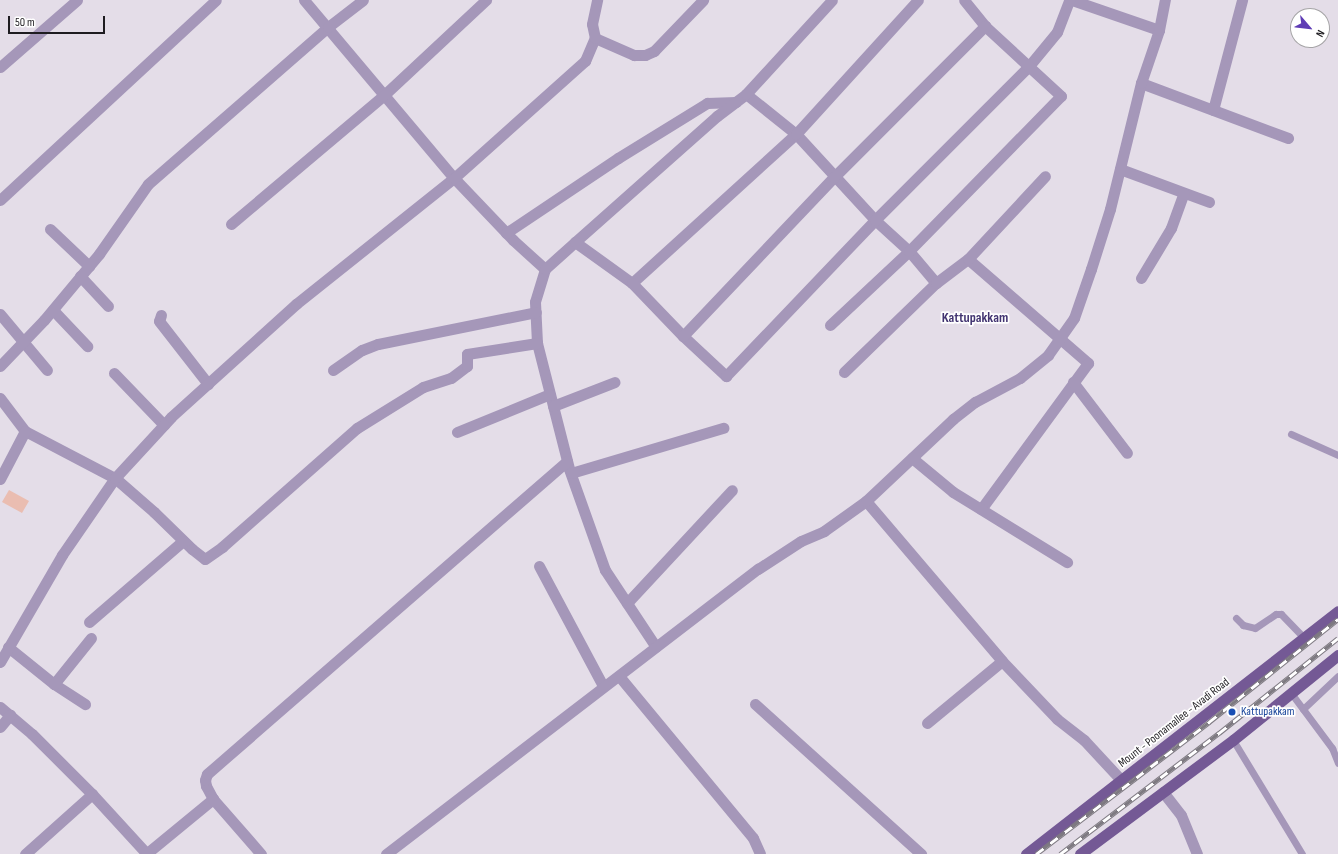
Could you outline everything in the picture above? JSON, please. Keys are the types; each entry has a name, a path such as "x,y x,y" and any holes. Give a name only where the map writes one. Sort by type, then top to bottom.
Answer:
{"main road":[{"name":"Mount - Poonamallee - Avadi Road","path":"1026,854 1338,612"},
{"path":"1080,854 1233,740 1338,655"}],"street":[{"path":"0,200 216,0"},
{"path":"304,0 454,178 506,233 545,269"},
{"path":"0,366 53,310 89,266 148,184 328,27 363,0"},
{"path":"231,224 384,96 486,0"},
{"path":"0,662 62,555 115,478 164,426 296,304 454,178 585,61 595,38 592,24 597,0"},
{"path":"595,38 634,55 646,55 654,51 703,0"},
{"path":"656,647 605,570 571,474 537,343 535,302 545,269 717,116 746,94 832,0"},
{"path":"632,283 796,134 918,0"},
{"path":"830,325 909,250 1061,96 985,26 964,0"},
{"path":"575,242 632,283 683,336 726,376 875,220 1029,66 1057,32 1069,0"},
{"path":"1072,0 1159,30"},
{"path":"386,854 603,686 619,676 758,569 801,541 824,531 866,501 952,419 975,402 1020,378 1048,355 1074,318 1092,269 1110,209 1141,83 1159,30 1165,0"},
{"path":"1213,110 1242,0"},
{"path":"0,67 70,2"},
{"path":"683,336 834,177 985,26"},
{"path":"1141,83 1288,138"},
{"path":"746,94 796,134 875,220 909,250 936,283"},
{"path":"506,233 618,158 707,103 736,102"},
{"path":"1120,169 1209,202"},
{"path":"844,372 936,283 968,259 1045,176"},
{"path":"1141,278 1170,228 1184,193"},
{"path":"50,229 89,266"},
{"path":"968,259 1088,363 981,509"},
{"path":"80,276 108,306"},
{"path":"53,310 87,346"},
{"path":"333,370 362,350 378,344 536,312"},
{"path":"0,314 47,370"},
{"path":"161,315 159,321 208,384"},
{"path":"0,398 25,431 115,478 154,512 183,541 205,559 222,547 357,428 423,387 451,378 467,366 467,354 537,343"},
{"path":"114,373 164,426"},
{"path":"553,406 615,382"},
{"path":"1073,382 1127,453"},
{"path":"457,432 550,394"},
{"path":"571,474 723,428"},
{"path":"0,479 25,431"},
{"path":"912,458 939,481 981,509 1067,562"},
{"path":"261,854 213,798 206,786 205,780 207,774 567,461"},
{"path":"626,603 732,490"},
{"path":"866,501 1002,661 1057,718 1084,740 1122,781"},
{"path":"89,622 183,541"},
{"path":"539,566 603,686"},
{"path":"54,684 91,638"},
{"path":"8,647 54,684 84,704"},
{"path":"927,723 1002,661"},
{"path":"619,676 753,838 760,854"},
{"path":"755,704 921,854"},
{"path":"0,707 32,734 92,794 146,854 213,798"},
{"path":"0,727 10,715"},
{"path":"1163,792 1181,814 1196,854"},
{"path":"25,854 92,794"}],"lane":[{"path":"1291,434 1338,455"},
{"path":"1236,618 1243,625 1255,628 1276,614 1281,614 1304,638"},
{"path":"1303,709 1338,676"},
{"path":"1291,693 1332,748 1338,763"},
{"path":"1233,740 1302,854"}],"building":[{"path":"9,490 29,501 22,513 2,502"}],"railway":[{"path":"1036,854 1209,722 1338,619"},
{"path":"1060,854 1219,733 1338,638"}],"place":[{"name":"Kattupakkam","path":"1232,712"}],"district":[{"name":"Kattupakkam","path":"975,318"}]}
